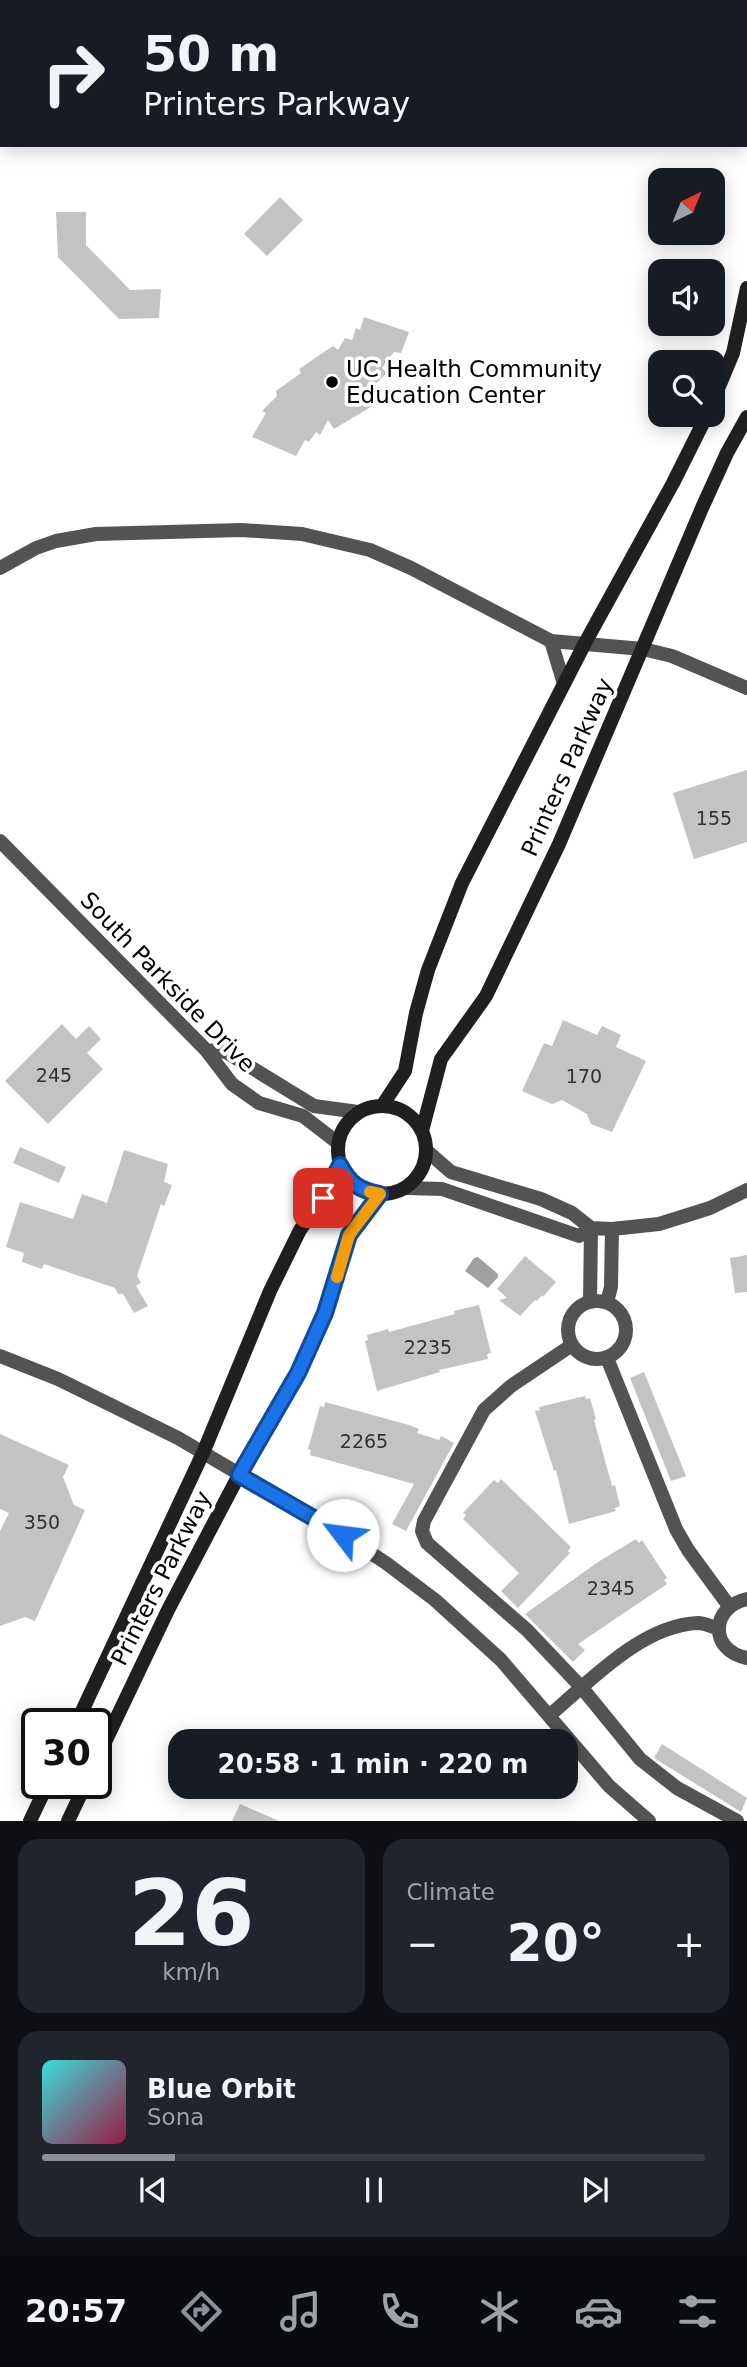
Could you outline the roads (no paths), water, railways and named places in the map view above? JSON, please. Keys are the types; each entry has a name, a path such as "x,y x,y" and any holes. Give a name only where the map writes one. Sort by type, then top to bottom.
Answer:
{"main road":[{"path":"733,353 747,288"},
{"path":"725,372 747,327"},
{"name":"Printers Parkway","path":"422,1130 441,1059 486,996 559,844 702,508 747,417"},
{"name":"Printers Parkway","path":"382,1106 405,1071 416,1013 428,970 461,883 701,427"},
{"path":"375,1106 392,1107 409,1116 422,1130 427,1151 421,1171 407,1188 386,1196 366,1191 348,1180 340,1165 338,1143 348,1122 358,1112 375,1106"},
{"name":"Printers Parkway","path":"83,1708 203,1453 270,1292 300,1230 323,1198 340,1165"},
{"name":"Printers Parkway","path":"112,1727 168,1610 239,1475 298,1373 325,1313 349,1235 380,1194"},
{"path":"30,1821 40,1799"},
{"path":"68,1821 78,1799"}],"street":[{"path":"0,568 46,545 96,534 241,530 302,534 370,550 403,564 551,640 643,649 672,656 747,688"},
{"path":"551,640 564,684"},
{"name":"South Parkside Drive","path":"0,841 206,1050 232,1084 258,1103 303,1116 338,1143"},
{"path":"206,1050 226,1052 314,1106 358,1112"},
{"path":"427,1151 451,1172 541,1199 572,1213 591,1228 612,1229 677,1220 747,1190"},
{"path":"407,1188 442,1189 579,1236 591,1228"},
{"path":"590,1302 591,1228"},
{"path":"607,1303 611,1287 612,1229"},
{"path":"590,1302 607,1303 617,1308 622,1315 627,1336 616,1353 607,1358 589,1358 572,1345 568,1325 573,1313 590,1302"},
{"path":"572,1345 511,1386 484,1410 424,1521 422,1531 427,1543 527,1630 582,1688 640,1759 658,1775 700,1802 737,1821"},
{"path":"0,1356 58,1379 121,1409 203,1453 368,1550 468,1628 501,1660 609,1786 649,1821"},
{"path":"607,1358 676,1529 729,1606"},
{"path":"747,1599 729,1606 720,1620 719,1629 724,1646 747,1658"},
{"path":"550,1715 635,1646 659,1632 701,1623 719,1629"}],"place":[{"name":"UC Health Community Education Center","path":"332,382"}]}
